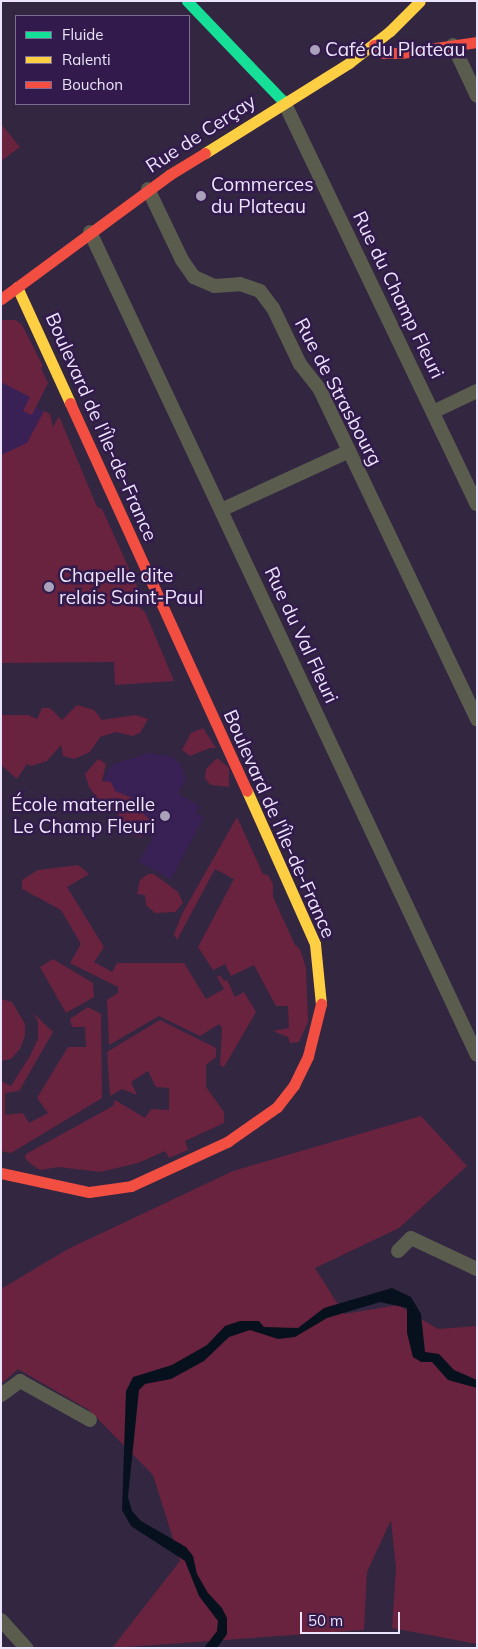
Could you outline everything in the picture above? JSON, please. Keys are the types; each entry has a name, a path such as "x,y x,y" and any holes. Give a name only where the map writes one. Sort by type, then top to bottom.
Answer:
{"street":[{"path":"187,1 284,102"},
{"name":"Rue de Cerçay","path":"1,299 148,189 374,45 420,1"},
{"path":"374,45 382,53 477,42"},
{"path":"453,46 477,96"},
{"name":"Rue du Champ Fleuri","path":"284,102 477,504"},
{"name":"Rue de Strasbourg","path":"148,189 182,260 194,277 214,286 240,284 260,291 273,308 300,364 320,390 477,719"},
{"name":"Rue du Val Fleuri","path":"90,232 477,1055"},
{"name":"Boulevard de l'Île-de-France","path":"1,1173 88,1192 131,1186 227,1142 276,1107 294,1085 308,1056 321,1003 315,944 305,917 17,287"},
{"path":"433,412 477,390"},
{"path":"221,510 349,451"},
{"path":"398,1251 411,1238 477,1269"},
{"path":"1,1395 20,1381 90,1420"},
{"path":"1,1620 26,1648"}],"shaded area":[{"path":"1,124 20,147 1,161"},
{"path":"1,320 16,320 22,325 43,366 41,368 48,383 32,415 23,411 30,397 1,382"},
{"path":"1,335 48,383 36,407 50,414 1,478"},
{"path":"44,411 50,414 53,427 59,416 97,507 102,509 141,595 130,595 129,599 145,612 174,681 115,685 114,662 1,663 1,455 27,443"},
{"path":"77,705 94,710 102,720 135,715 148,719 140,733 132,736 116,732 100,737 90,752 74,759 63,756 61,745 47,761 31,766 27,764 17,779 1,765 2,715 28,715 37,719 42,708 50,708 62,720"},
{"path":"203,728 216,748 210,748 190,756 182,750 191,733"},
{"name":"École maternelle Le Champ Fleuri","path":"149,753 170,756 180,763 186,779 178,794 200,806 196,813 204,817 171,879 139,862 153,837 141,831 104,782 107,771 114,764"},
{"path":"217,758 229,768 229,787 211,785 205,779 206,769"},
{"path":"98,759 106,764 102,781 111,782 115,791 132,798 134,804 149,819 149,829 141,837 127,833 118,814 102,804 89,787 85,774"},
{"path":"237,817 263,874 268,875 273,884 273,897 295,945 300,949 306,968 308,1022 299,1042 290,1043 288,1037 273,1031 289,1028 288,1006 276,1006 254,965 231,976 225,964 213,970 198,947 234,879 215,869 177,940 174,934 183,912"},
{"path":"78,865 89,874 67,887 104,947 94,962 112,972 117,963 184,963 206,999 224,989 217,977 220,975 224,981 227,980 235,997 244,992 256,1012 224,1067 220,1065 222,1028 219,1024 200,1036 159,1016 109,1045 107,1000 118,993 118,987 70,963 81,944 61,910 22,889 22,880 38,870"},
{"path":"148,874 154,874 178,892 183,903 175,912 155,913 146,905 145,895 137,894 140,880"},
{"path":"53,959 93,983 94,997 66,1013 40,967"},
{"path":"1,999 12,1002 25,1024 25,1036 20,1049 11,1059 1,1061"},
{"path":"88,1007 101,1014 102,1098 11,1153 1,1151 1,1081 11,1086 30,1056 38,1039 38,1022 33,1013 53,1032 19,1091 5,1093 5,1115 23,1113 29,1123 48,1113 37,1098 68,1047 86,1047 85,1027 72,1027 70,1019"},
{"path":"160,1020 216,1048 216,1057 206,1065 206,1087 224,1112 224,1123 185,1141 188,1150 169,1158 165,1151 138,1163 100,1172 59,1167 40,1170 31,1164 25,1158 26,1154 113,1106 115,1100 145,1118 151,1109 169,1110 169,1088 156,1087 148,1071 131,1082 137,1095 122,1089 110,1096 107,1052"},
{"path":"421,1116 467,1166 399,1228 315,1268 344,1314 398,1305 438,1329 477,1326 477,1644 392,1628 396,1568 391,1520 367,1572 364,1630 112,1648 180,1561 153,1475 89,1410 18,1369 1,1384 1,1289 68,1249 233,1171"}],"water":[{"path":"392,1288 411,1297 421,1314 425,1352 439,1354 454,1370 477,1380 477,1388 448,1380 432,1362 421,1362 413,1357 407,1333 407,1308 380,1302 327,1318 295,1337 278,1339 250,1330 229,1337 204,1361 171,1379 145,1384 139,1390 128,1497 132,1511 141,1521 186,1547 193,1556 197,1574 208,1593 222,1608 227,1618 227,1634 217,1648 204,1648 217,1631 218,1621 199,1596 185,1561 131,1526 122,1510 126,1391 133,1377 172,1365 207,1345 225,1326 240,1321 259,1321 264,1327 298,1328 324,1308"}],"traffic: fast":[{"path":"187,1 284,102"}],"traffic: slow":[{"path":"205,153 349,63 390,31 420,1"},
{"path":"17,287 70,403"},
{"path":"247,791 315,944 321,1004"}],"traffic: jam":[{"path":"374,45 383,53 401,53 477,42"},
{"path":"1,299 169,175 205,153"},
{"path":"70,403 247,791"},
{"path":"1,1173 89,1192 131,1186 227,1142 277,1107 294,1085 308,1056 321,1004"}],"place":[{"name":"Café du Plateau","path":"315,50"},
{"name":"Commerces du Plateau","path":"201,196"},
{"name":"Chapelle dite relais Saint-Paul","path":"49,587"},
{"name":"École maternelle Le Champ Fleuri","path":"165,816"}]}
